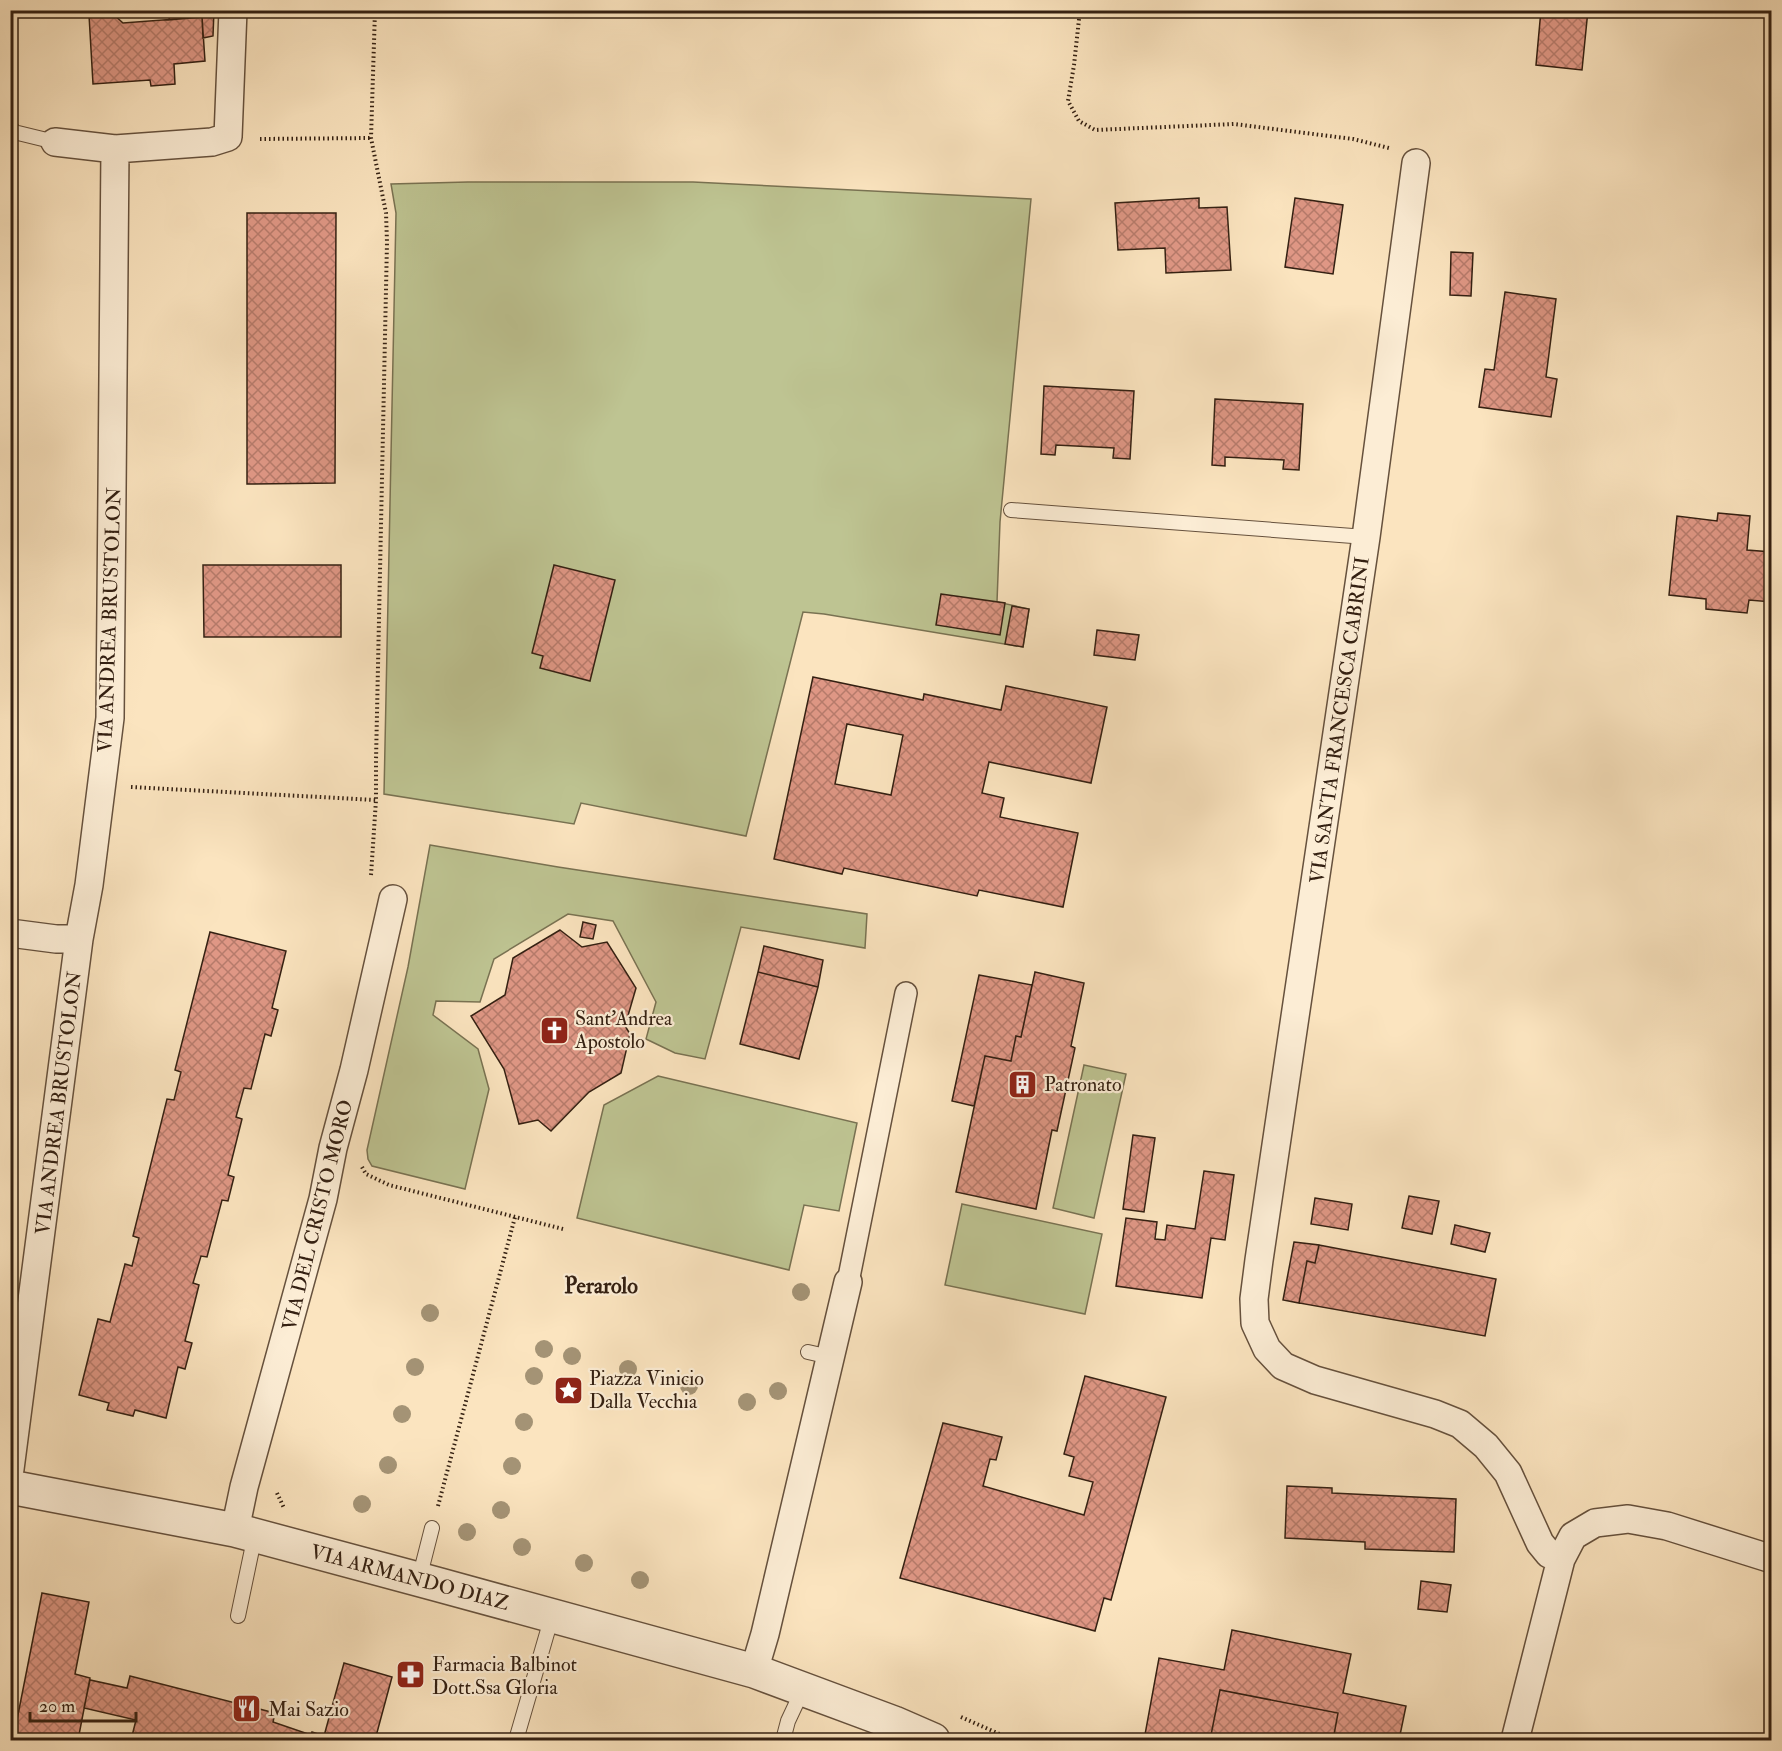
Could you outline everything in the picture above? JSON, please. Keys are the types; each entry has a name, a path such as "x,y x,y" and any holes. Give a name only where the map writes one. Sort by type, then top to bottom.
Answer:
{"street":[{"path":"55,142 116,149 212,142 228,137 233,10"},
{"name":"VIA ANDREA BRUSTOLON","path":"10,1469 110,718 116,149"},
{"name":"VIA SANTA FRANCESCA CABRINI","path":"1416,163 1366,537 1259,1260 1254,1299 1255,1323 1267,1349 1282,1366 1315,1380 1435,1414 1460,1424 1486,1446 1508,1473 1540,1543 1549,1554 1561,1559"},
{"name":"VIA DEL CRISTO MORO","path":"245,1533 244,1487 323,1199 333,1148 354,1070 393,899"},
{"path":"10,933 56,939 79,939"},
{"path":"754,1671 765,1634 819,1354 848,1282 906,993"},
{"name":"VIA ARMANDO DIAZ","path":"10,1487 245,1533 419,1579 754,1671 894,1723 933,1740"},
{"path":"1515,1740 1561,1559 1573,1536 1595,1523 1628,1520 1667,1526 1772,1559"}],"lane":[{"path":"10,126 14,132 55,142"},
{"path":"1011,510 1366,537"},
{"path":"419,1579 432,1528"},
{"path":"238,1616 245,1533"},
{"path":"516,1740 552,1616"},
{"path":"783,1740 788,1721 803,1689"}],"path":[{"path":"371,878 376,800 387,242 386,213 370,138 375,10"},
{"path":"1080,10 1068,101 1079,121 1095,130 1234,124 1353,139 1387,147 1416,163"},
{"path":"228,137 246,140 370,138"},
{"path":"127,787 376,800"},
{"path":"359,1161 366,1174 389,1185 563,1230"},
{"path":"432,1528 515,1217"}],"green space":[{"path":"693,182 1031,199 1000,522 997,602 1029,609 1023,647 803,612 746,836 581,803 574,824 384,794 396,213 391,184"},
{"path":"430,845 867,914 865,948 741,927 705,1059 675,1053 646,1039 656,1002 613,921 568,914 494,959 480,1002 436,1001 433,1015 478,1049 489,1089 465,1189 372,1166 367,1150 408,967"},
{"path":"1084,1065 1126,1074 1094,1218 1053,1208"},
{"path":"658,1076 857,1123 839,1211 804,1205 789,1270 577,1218 604,1105"},
{"path":"962,1204 1102,1234 1085,1314 945,1285"}],"building":[{"path":"171,10 214,10 213,36 203,38 202,17 169,20"},
{"path":"1541,10 1588,10 1582,70 1536,65"},
{"path":"113,14 123,23 202,17 205,61 174,64 175,84 151,86 150,80 93,84 89,15"},
{"path":"1199,198 1199,208 1227,207 1231,270 1166,273 1165,248 1118,250 1115,203"},
{"path":"1295,198 1343,205 1333,274 1285,267"},
{"path":"247,213 336,213 335,483 247,484"},
{"path":"1451,252 1473,253 1471,296 1450,295"},
{"path":"1505,292 1556,299 1546,377 1557,379 1551,417 1479,407 1485,369 1494,370"},
{"path":"1044,386 1134,391 1130,459 1113,458 1114,448 1056,445 1055,455 1041,454"},
{"path":"1215,399 1303,404 1299,470 1283,469 1284,460 1225,457 1225,466 1212,465"},
{"path":"1718,513 1750,516 1747,550 1772,552 1772,602 1749,600 1747,613 1706,609 1706,599 1669,595 1677,516 1717,521"},
{"path":"203,565 341,565 341,637 204,637"},
{"path":"554,565 615,580 590,681 540,668 543,656 532,653"},
{"path":"941,594 1005,603 1000,635 936,625"},
{"path":"1012,606 1029,609 1023,647 1005,644"},
{"path":"1097,630 1139,635 1135,660 1094,655"},
{"path":"813,677 923,700 924,694 1001,710 1006,686 1107,707 1091,783 989,762 982,793 1004,798 1000,817 1078,833 1063,907 979,890 977,896 844,868 842,874 774,859","holes":["847,724 903,735 891,795 835,784"]},
{"path":"583,922 596,925 593,939 580,937"},
{"name":"Sant'Andrea Apostolo","path":"560,930 582,947 607,942 636,988 625,1026 630,1034 621,1073 589,1092 551,1131 538,1120 519,1124 504,1069 471,1016 505,995 513,958"},
{"path":"210,932 286,951 272,1008 278,1010 271,1036 265,1034 251,1089 244,1088 236,1117 242,1119 228,1175 234,1177 228,1201 222,1200 207,1257 201,1256 193,1283 199,1285 185,1341 192,1343 185,1369 178,1367 166,1418 135,1410 133,1416 107,1410 109,1403 79,1395 98,1319 110,1322 125,1264 132,1266 139,1238 133,1236 167,1099 174,1100 181,1072 175,1070"},
{"path":"764,946 823,960 818,987 758,972"},
{"path":"758,972 818,987 799,1059 740,1044"},
{"name":"Patronato","path":"1035,972 1084,983 1071,1046 1075,1048 1057,1131 1052,1130 1036,1209 956,1192 985,1056 1011,1061 1016,1036 1021,1037"},
{"path":"979,975 1032,985 1021,1037 1016,1036 1011,1061 985,1056 974,1106 952,1101"},
{"path":"1133,1135 1155,1138 1144,1212 1123,1209"},
{"path":"1204,1171 1234,1175 1225,1240 1211,1238 1202,1298 1116,1286 1126,1218 1157,1222 1155,1239 1165,1240 1167,1225 1195,1229"},
{"path":"1409,1196 1439,1201 1432,1234 1402,1228"},
{"path":"1315,1198 1352,1204 1348,1230 1311,1224"},
{"path":"1455,1225 1490,1233 1485,1252 1451,1244"},
{"path":"1294,1242 1319,1245 1315,1263 1307,1261 1299,1303 1283,1300"},
{"path":"1319,1245 1496,1279 1485,1336 1299,1303 1307,1261 1315,1263"},
{"path":"1085,1376 1166,1397 1111,1600 1104,1598 1095,1631 900,1578 943,1423 1002,1437 996,1460 990,1459 983,1486 1084,1515 1093,1482 1069,1476 1074,1457 1064,1454"},
{"path":"1287,1486 1332,1488 1332,1493 1456,1499 1454,1552 1365,1549 1365,1542 1285,1538"},
{"path":"1421,1581 1451,1585 1447,1612 1418,1609"},
{"path":"42,1593 89,1602 75,1674 90,1678 78,1740 13,1740"},
{"path":"1232,1630 1351,1654 1343,1693 1406,1706 1399,1740 1333,1740 1338,1713 1220,1690 1210,1740 1144,1740 1159,1658 1224,1670"},
{"path":"344,1663 392,1677 375,1740 309,1740 312,1732 324,1736"},
{"path":"130,1676 275,1713 273,1722 311,1735 309,1740 131,1740 136,1720 84,1708 90,1680 127,1688"},
{"path":"1220,1690 1338,1713 1333,1740 1210,1740"}],"place":[{"name":"Sant'Andrea Apostolo","path":"554,1030"},
{"name":"Patronato","path":"1023,1084"},
{"name":"Piazza Vinicio Dalla Vecchia","path":"568,1390"},
{"name":"Farmacia Balbinot Dott.Ssa Gloria","path":"411,1675"},
{"name":"Mai Sazio","path":"247,1709"}],"district":[{"name":"Perarolo","path":"601,1285"}]}
